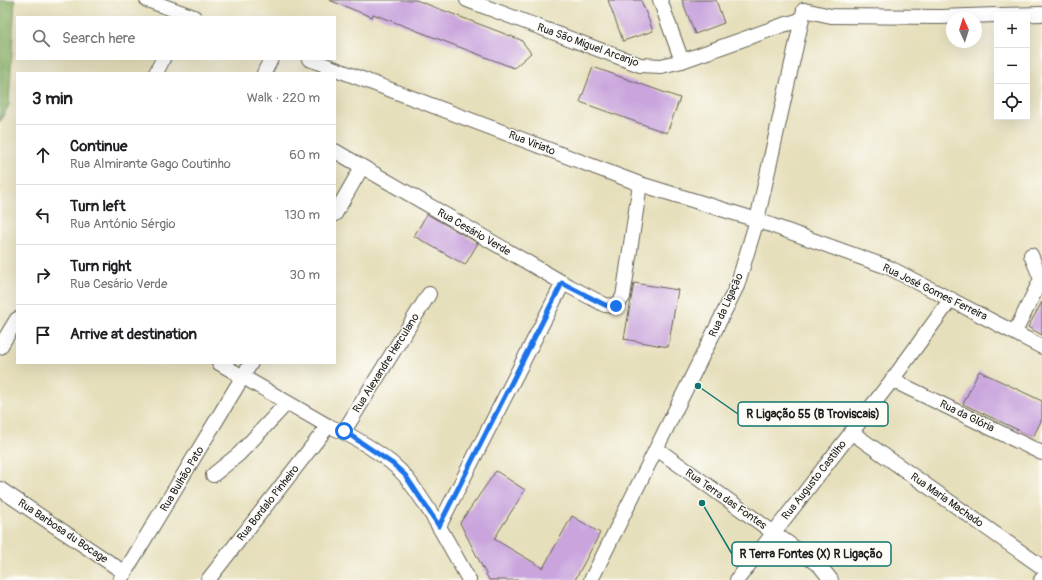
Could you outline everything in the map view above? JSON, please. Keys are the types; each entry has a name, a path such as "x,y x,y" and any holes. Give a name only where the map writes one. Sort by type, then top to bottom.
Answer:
{"street":[{"path":"147,0 189,16"},
{"name":"Rua São Miguel Arcanjo","path":"467,0 640,65 661,66 682,61 783,24 802,10"},
{"path":"660,0 682,61"},
{"path":"802,10 830,16 940,17 994,15"},
{"name":"Rua da Ligação","path":"590,580 657,449 737,286 757,220 802,10"},
{"path":"1030,14 1042,14"},
{"path":"157,72 163,60"},
{"path":"264,72 270,60"},
{"name":"Rua Viriato","path":"312,60 640,184 757,220"},
{"name":"Rua Cesário Verde","path":"336,152 562,283 605,305 616,306 623,297 640,184"},
{"path":"336,212 362,167"},
{"name":"Rua José Gomes Ferreira","path":"757,220 890,268 1042,347"},
{"path":"1015,332 1041,279 1031,255"},
{"path":"439,526 562,283"},
{"name":"Rua Alexandre Herculano","path":"344,431 429,294"},
{"name":"Rua Augusto Castilho","path":"737,580 892,380 951,299"},
{"path":"0,347 16,321"},
{"path":"221,364 328,426 344,431 393,464 405,475 439,526 469,580"},
{"name":"Rua Bulhão Pato","path":"122,576 250,364"},
{"name":"Rua da Glória","path":"892,380 1042,453"},
{"path":"213,475 239,454 287,403"},
{"name":"Rua Bordalo Pinheiro","path":"208,580 328,426"},
{"name":"Rua Maria Machado","path":"851,432 1042,567"},
{"name":"Rua Terra das Fontes","path":"657,449 820,566 831,580"},
{"name":"Rua Barbosa du Bocage","path":"0,489 122,576"}],"green space":[{"path":"0,0 15,0 9,105 0,122"}],"building":[{"path":"329,0 416,0 521,40 531,53 514,68 373,14 372,17"},
{"path":"608,0 641,0 653,31 623,41"},
{"path":"682,0 716,0 724,23 695,34"},
{"path":"593,67 680,98 667,133 580,102"},
{"path":"427,214 478,243 465,265 414,236"},
{"path":"634,283 678,290 668,347 624,339"},
{"path":"1042,302 1042,335 1028,327"},
{"path":"979,371 1042,401 1042,419 1033,437 963,404"},
{"path":"496,471 525,490 494,539 543,568 572,516 600,533 575,580 489,580 460,523"}],"place":[{"name":"R Ligação 55 (B Troviscais)","path":"698,386"},
{"name":"R Terra Fontes (X) R Ligação","path":"702,503"}],"route":[{"path":"344,431 393,464 405,475 439,526 562,283 605,305 616,306"}]}
